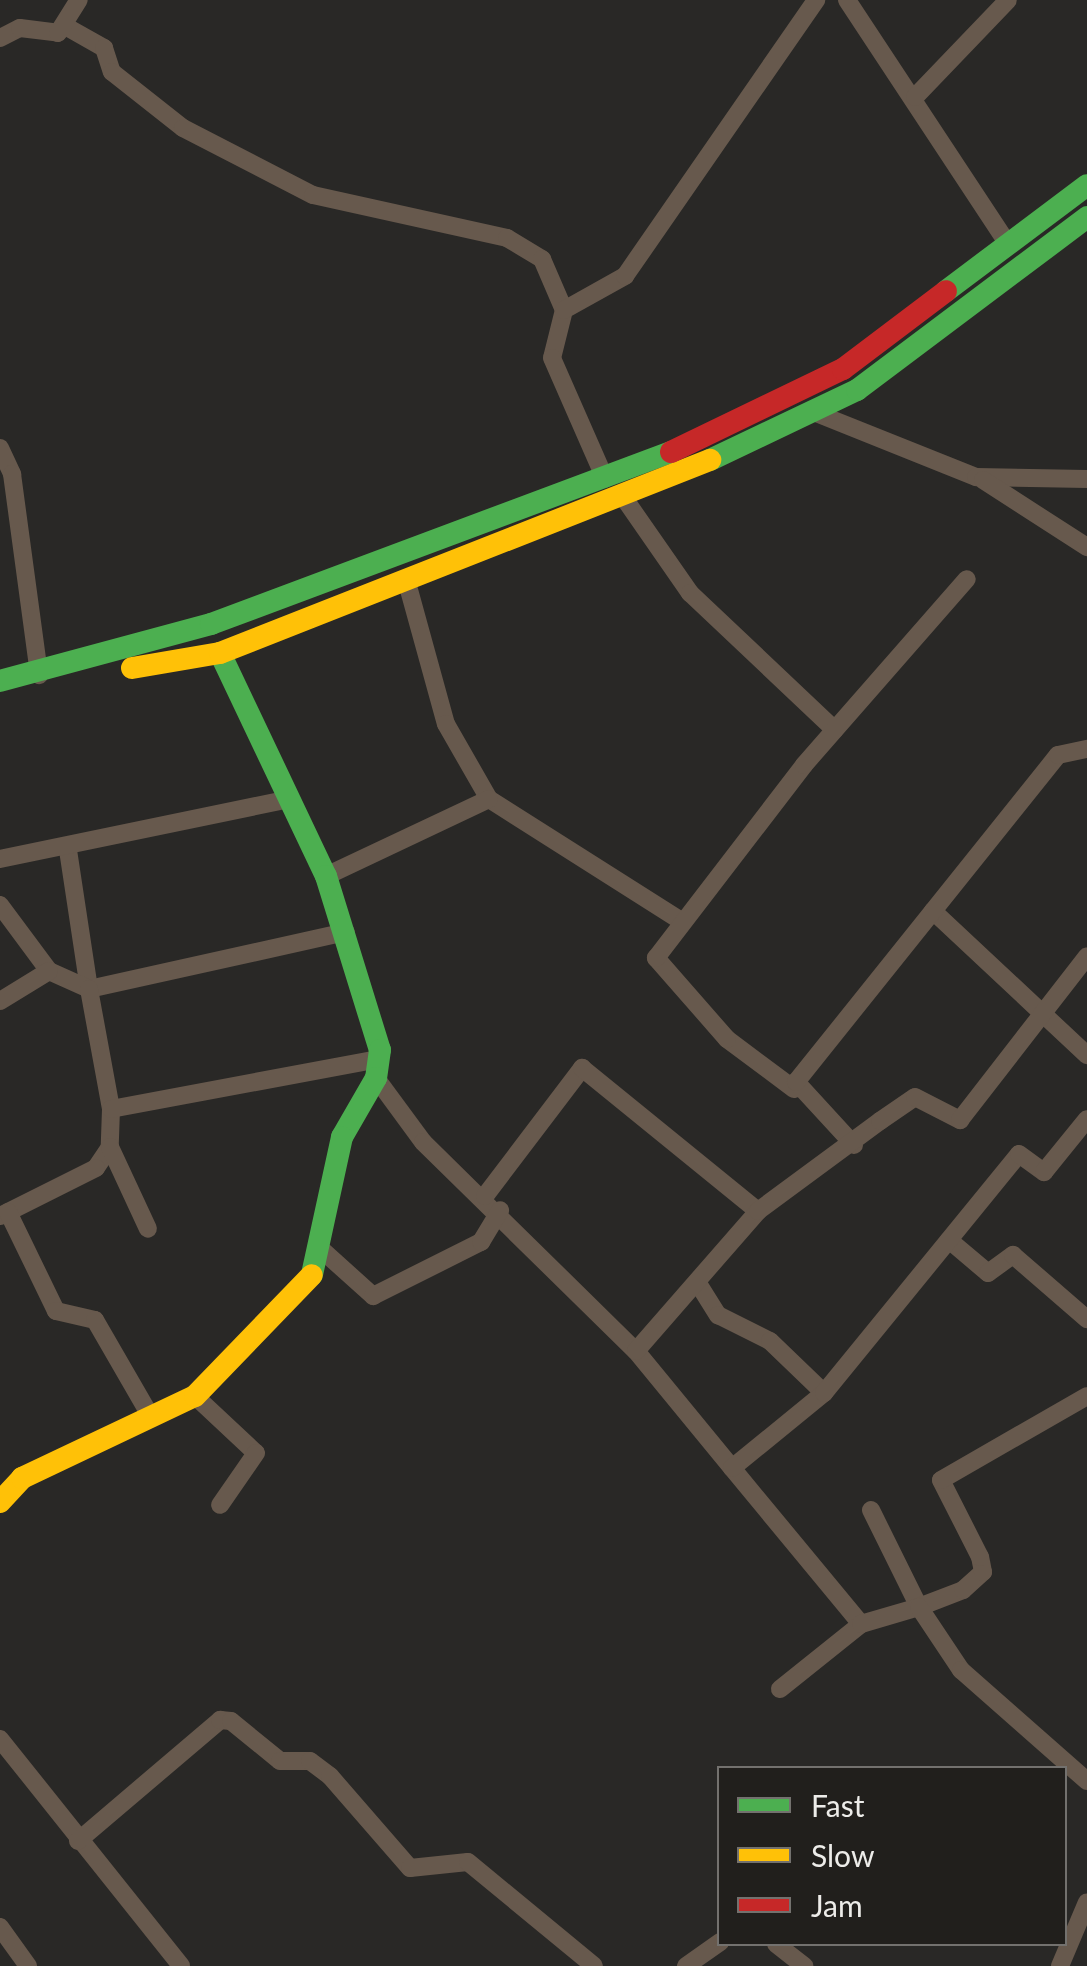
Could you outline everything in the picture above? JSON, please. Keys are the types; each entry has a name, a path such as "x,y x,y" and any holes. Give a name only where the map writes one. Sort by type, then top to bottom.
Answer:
{"main road":[{"path":"0,681 40,675 296,594 806,405 1087,185"},
{"path":"0,699 220,653 624,498 806,405 1087,217"},
{"path":"0,1502 22,1478 196,1396 262,1322 301,1296 322,1250 342,1137 378,1069 346,932 326,876 220,653"}],"street":[{"path":"66,26 78,0"},
{"path":"564,310 625,276 816,0"},
{"path":"847,0 1008,244"},
{"path":"914,97 1008,0"},
{"path":"0,38 66,26 104,48 112,72 183,128 313,195 506,238 542,259 564,310 552,358 604,479"},
{"path":"806,405 976,476 1087,548"},
{"path":"0,448 12,474 40,675"},
{"path":"976,476 1087,478"},
{"path":"624,498 690,593 835,730"},
{"path":"406,579 446,724 490,799 681,920"},
{"path":"854,1145 794,1089 746,1056 655,965 681,920 835,730 967,579"},
{"path":"794,1089 1058,755 1087,750"},
{"path":"0,858 68,850 290,799"},
{"path":"326,876 490,799"},
{"path":"68,850 111,1109 110,1147 148,1230"},
{"path":"0,905 49,971 89,990 346,932"},
{"path":"933,910 953,938 1048,1008 1087,1055"},
{"path":"636,1351 698,1285 758,1211 854,1145 914,1096 960,1120 1087,956"},
{"path":"0,1002 49,971"},
{"path":"485,1196 582,1068 758,1211"},
{"path":"111,1109 378,1069 424,1142 500,1210 636,1351 860,1624"},
{"path":"732,1468 824,1393 1019,1154 1044,1172 1087,1120"},
{"path":"110,1147 96,1168 4,1214 56,1311 95,1320 152,1417"},
{"path":"322,1250 374,1296 481,1242 500,1210"},
{"path":"949,1240 988,1273 1013,1256 1087,1320"},
{"path":"698,1285 718,1315 770,1341 824,1393"},
{"path":"196,1396 256,1453 220,1505"},
{"path":"780,1689 860,1624 920,1606 983,1572 941,1480 1087,1396"},
{"path":"871,1510 920,1606 961,1670 1087,1781"},
{"path":"78,1841 220,1720 231,1721 280,1761 310,1760 330,1776 410,1868 468,1862 594,1966"},
{"path":"0,1739 182,1966"},
{"path":"1060,1966 1087,1902"},
{"path":"0,1928 28,1966"},
{"path":"686,1966 717,1944"},
{"path":"779,1946 804,1966"}],"traffic: fast":[{"path":"946,291 1087,185"},
{"path":"710,460 857,390 1087,217"},
{"path":"0,681 211,624 671,452"},
{"path":"220,653 326,876 380,1050 376,1078 342,1137 312,1275"}],"traffic: slow":[{"path":"132,668 220,653 710,460"},
{"path":"0,1502 22,1478 195,1396 312,1275"}],"traffic: jam":[{"path":"671,452 843,369 946,291"}]}
